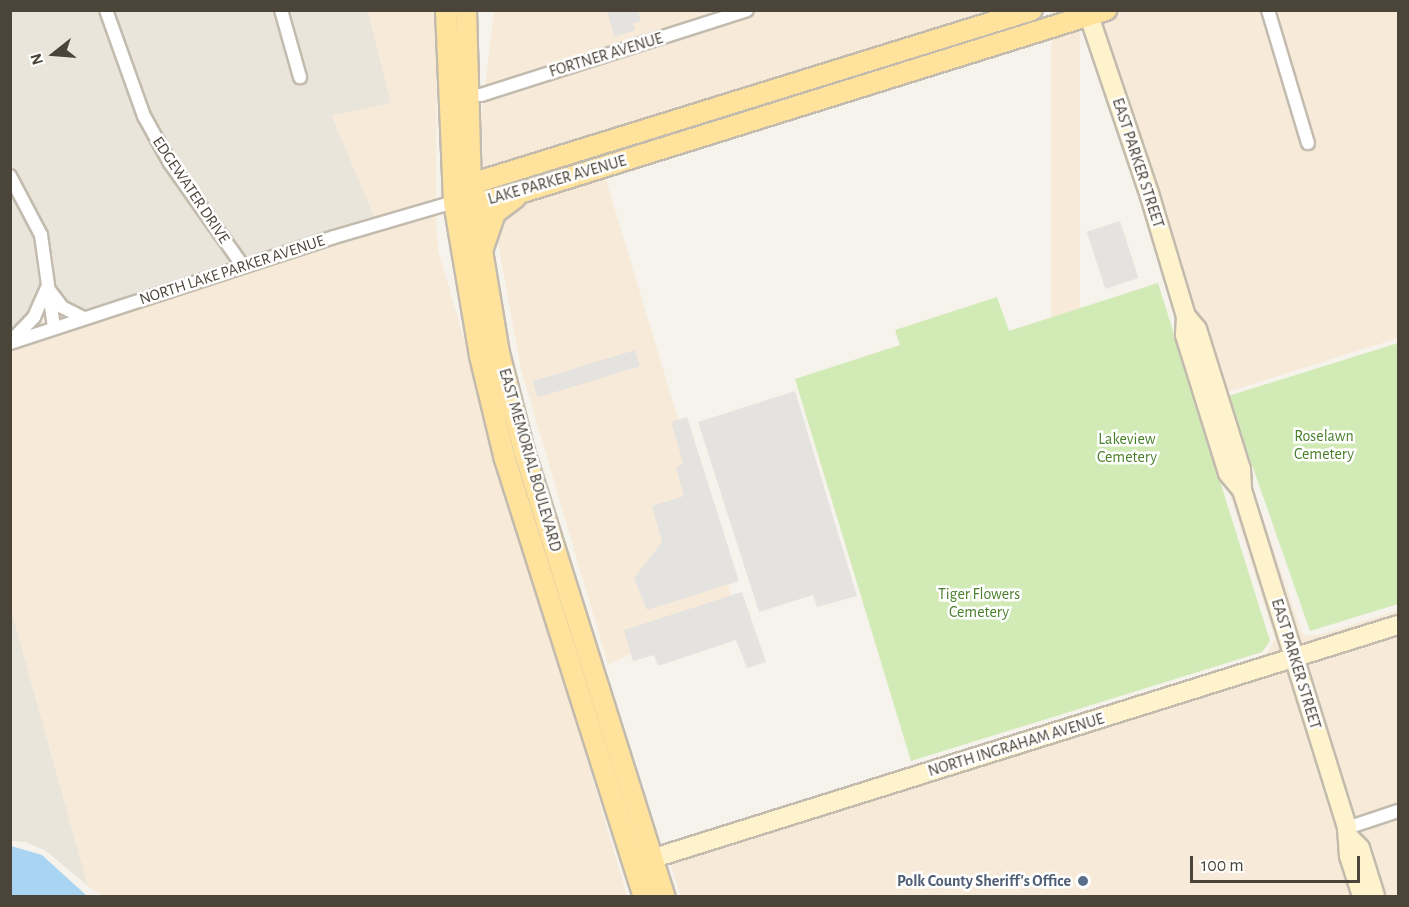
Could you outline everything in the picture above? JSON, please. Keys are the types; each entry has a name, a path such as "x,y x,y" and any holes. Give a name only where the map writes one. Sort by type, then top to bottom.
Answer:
{"main road":[{"name":"EAST MEMORIAL BOULEVARD","path":"446,10 480,356 505,459 534,550 643,861 664,897"},
{"path":"466,10 466,95 471,184"},
{"name":"LAKE PARKER AVENUE","path":"464,203 471,184 1032,10"},
{"name":"LAKE PARKER AVENUE","path":"464,203 526,191 1094,12"},
{"path":"481,257 486,231 495,213 526,191"},
{"name":"EAST MEMORIAL BOULEVARD","path":"464,203 481,257 516,419 568,589 643,861 644,897"},
{"path":"534,550 555,582 568,589"}],"street":[{"name":"EDGEWATER DRIVE","path":"106,10 144,116 170,163 243,266"},
{"path":"282,10 300,77"},
{"name":"FORTNER AVENUE","path":"466,95 481,95 747,10"},
{"path":"1268,10 1308,143"},
{"name":"EAST PARKER STREET","path":"1094,12 1186,316 1185,335 1225,462 1242,490 1349,833 1349,856 1362,897"},
{"path":"10,176 41,235 54,328"},
{"name":"NORTH LAKE PARKER AVENUE","path":"10,342 243,266 464,203"},
{"path":"48,287 62,307 84,318"},
{"path":"10,342 34,317 48,287"},
{"name":"NORTH INGRAHAM AVENUE","path":"643,861 1398,625"},
{"path":"1349,833 1398,811"},
{"name":"EAST PARKER STREET","path":"1349,833 1360,848 1375,897"}],"shaded area":[{"path":"11,11 99,11 138,119 164,166 233,263 84,311 67,302 55,286 53,256 39,214 11,164"},
{"path":"112,11 274,11 295,84 308,81 288,11 368,11 392,103 332,116 375,218 246,259 176,160 150,113"},
{"path":"368,11 437,11 436,201 375,218 332,116 391,103"},
{"path":"494,11 730,11 485,88"},
{"path":"607,11 638,11 641,21 633,23 635,30 615,37"},
{"path":"755,11 1012,11 485,174 478,139 483,100 732,22"},
{"path":"1051,11 1080,11 1080,600 1051,600"},
{"path":"1126,11 1261,11 1304,151 1316,147 1274,11 1398,11 1398,338 1224,393 1193,314 1099,19"},
{"path":"604,173 733,602 608,665 521,369 495,227 501,217 528,196"},
{"path":"10,189 34,237 42,275 29,314 10,333"},
{"path":"436,213 438,250 627,896 102,896 88,886 11,609 10,350"},
{"path":"1120,221 1139,278 1105,289 1087,232"},
{"path":"635,350 640,366 538,398 533,381"},
{"path":"795,391 857,596 817,607 813,595 759,612 698,422"},
{"path":"687,417 739,581 647,610 634,578 662,542 652,506 684,496 676,468 683,463 671,422"},
{"path":"1248,473 1302,633 1309,636 1326,633 1398,610 1398,619 1299,651 1249,492"},
{"path":"1225,479 1235,492 1287,655 930,766 928,762 1266,656 1275,639"},
{"path":"742,592 766,662 747,668 736,640 658,666 654,655 633,661 624,630"},
{"path":"11,609 88,886 46,851 25,842 11,841"},
{"path":"1398,631 1398,805 1352,820 1303,663"},
{"path":"1290,667 1343,837 1355,896 681,896 669,859"},
{"path":"1398,817 1398,896 1381,896 1355,831"}],"green space":[{"path":"1158,283 1270,641 1262,652 911,761 795,379 900,345 895,330 997,297 1009,331"},
{"name":"Roselawn Cemetery","path":"1398,343 1398,604 1310,631 1228,396"}],"water":[{"path":"11,846 42,855 87,896 11,896"}],"place":[{"name":"Polk County Sheriff's Office","path":"1083,881"}],"park label":[{"name":"Lakeview Cemetery","path":"1127,448"},
{"name":"Tiger Flowers Cemetery","path":"979,603"}]}
